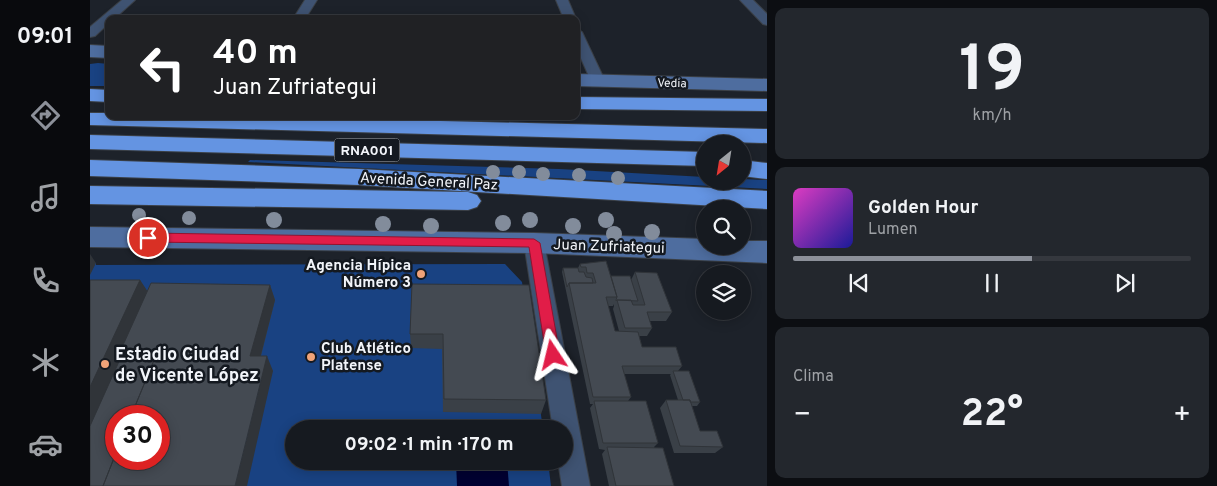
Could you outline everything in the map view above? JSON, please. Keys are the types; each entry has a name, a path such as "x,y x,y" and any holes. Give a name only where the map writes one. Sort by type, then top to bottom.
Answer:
{"highway":[{"path":"580,94 713,104"},
{"path":"90,95 105,96"},
{"path":"580,103 767,105"},
{"name":"RNA001","path":"90,120 767,136"},
{"path":"505,130 724,120 767,120"},
{"name":"Avenida General Paz","path":"90,142 696,159"},
{"path":"644,158 696,163"},
{"path":"751,160 767,161"},
{"name":"Avenida General Paz","path":"90,168 359,177 763,200"},
{"path":"751,169 767,171"},
{"path":"90,195 594,203 763,200"}],"street":[{"path":"111,15 129,0"},
{"path":"302,15 311,0"},
{"path":"562,0 568,15"},
{"path":"746,0 767,21"},
{"path":"90,32 105,20"},
{"path":"580,41 598,81"},
{"path":"90,51 105,52"},
{"name":"Vedia","path":"580,80 767,85"},
{"name":"Juan Zufriategui","path":"90,237 534,243 767,252"},
{"path":"534,243 576,486"}],"shaded area":[{"path":"90,64 105,64 105,86 90,86"},
{"path":"250,160 559,169 696,177 696,185 248,162"},
{"path":"751,179 767,180 767,189 751,188"},
{"name":"Club Atlético Platense","path":"90,263 96,263 96,265 505,264 522,282 542,420 285,420 285,470 549,470 551,486 90,486"},
{"path":"456,470 508,470 509,486 457,486"}],"building":[{"path":"606,261 617,297 606,297 615,331 638,332 642,347 676,347 682,366 622,366 631,397 593,397 569,283 596,283 593,273 587,273 586,267 581,267 580,264"},
{"path":"563,268 578,268 579,272 584,272 586,277 592,278 593,283 569,283 567,287"},
{"path":"635,272 657,273 672,312 647,312 652,328 625,328 617,300 631,300 633,305 645,305"},
{"path":"611,276 630,276 638,301 616,301 617,297"},
{"path":"90,280 140,280 90,387"},
{"path":"151,283 270,285 250,356 267,356 235,486 103,486 109,470 170,470 170,405 136,405 156,355 119,354"},
{"path":"412,284 529,285 546,400 444,399 443,334 410,334"},
{"path":"121,357 155,358 136,405 105,405 105,470 109,470 103,486 90,486 90,426"},
{"path":"673,371 689,371 700,402 683,400"},
{"path":"666,400 690,400 700,431 717,431 723,447 680,446"},
{"path":"594,401 646,401 658,443 603,443"},
{"path":"607,447 663,448 674,486 616,486"}],"place":[{"name":"Agencia Hípica Número 3","path":"421,274"},
{"name":"Club Atlético Platense","path":"311,357"},
{"name":"Estadio Ciudad de Vicente López","path":"105,364"}],"route":[{"path":"148,238 534,243 553,355"}]}
